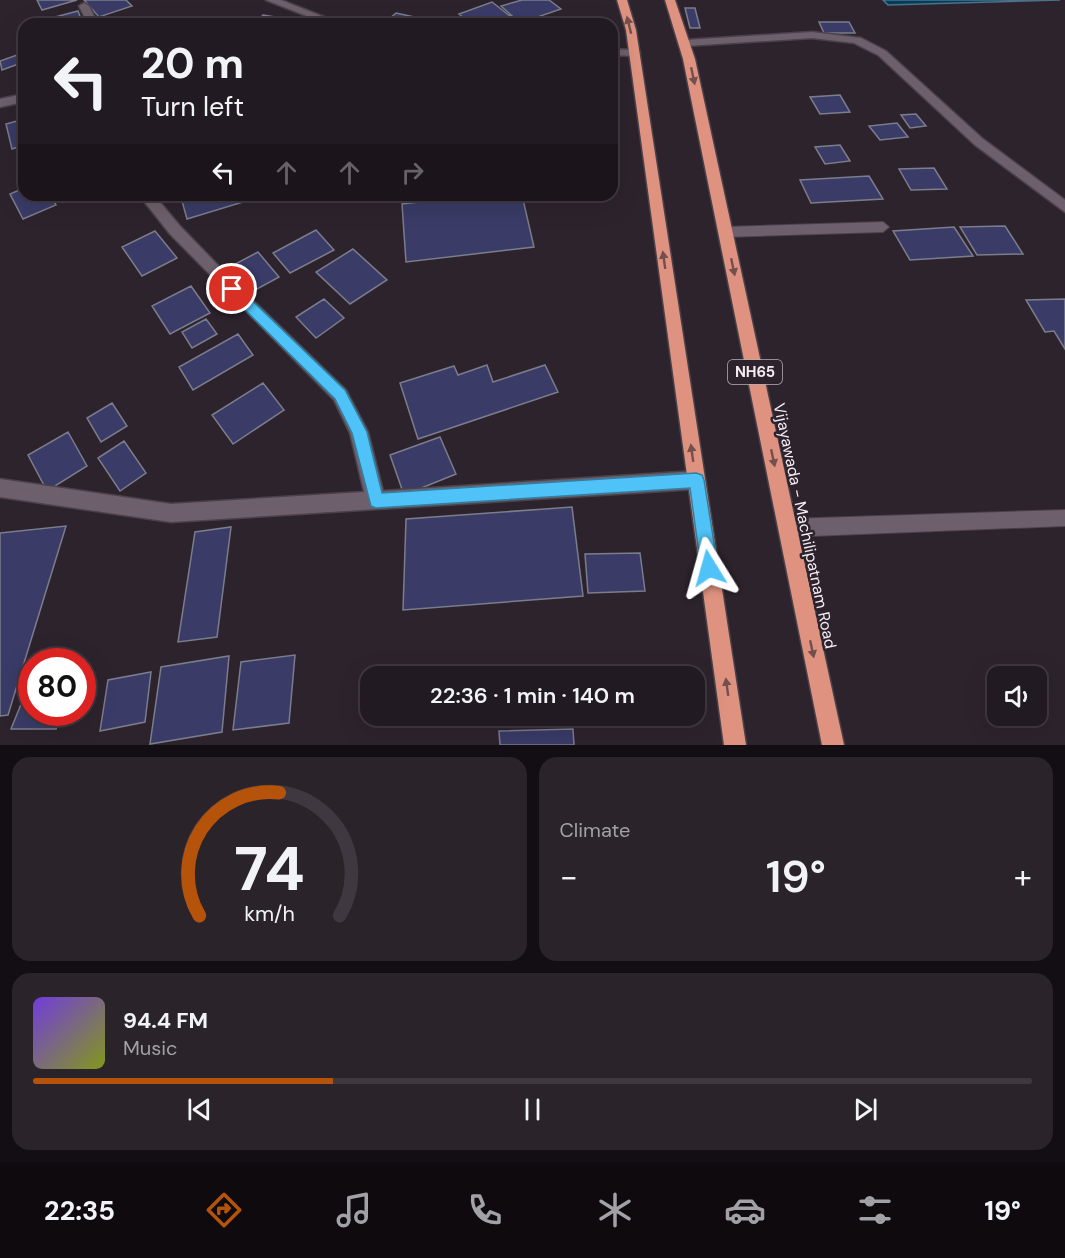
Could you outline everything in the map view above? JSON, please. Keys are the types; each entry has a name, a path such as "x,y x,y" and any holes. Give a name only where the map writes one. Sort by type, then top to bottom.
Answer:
{"highway":[{"path":"622,0 631,30 735,745"},
{"name":"Vijayawada - Machilipatnam Road","path":"670,0 685,43 832,745"}],"street":[{"path":"271,0 320,18"},
{"path":"84,6 90,18"},
{"path":"685,43 812,35 844,37 869,45 882,53 979,142 1065,207"},
{"path":"618,52 634,53"},
{"path":"0,103 18,99"},
{"path":"151,201 175,230 232,289 340,394 359,432 376,501"},
{"path":"0,488 171,513 696,480"}],"lane":[{"path":"725,232 883,227"},
{"path":"788,528 1065,518"}],"water":[{"path":"883,0 1060,0 888,5"}],"building":[{"path":"37,0 77,0 42,10"},
{"path":"84,0 126,0 132,6 99,17"},
{"path":"522,0 549,0 561,9 535,18 514,18 501,6"},
{"path":"492,2 512,18 464,18 459,14"},
{"path":"685,8 695,8 700,28 690,28"},
{"path":"78,11 81,18 51,18"},
{"path":"396,13 419,18 390,18"},
{"path":"263,15 282,18 260,18"},
{"path":"819,22 849,22 855,33 824,33"},
{"path":"18,55 18,64 2,70 0,61"},
{"path":"840,95 850,112 820,114 810,97"},
{"path":"916,114 926,126 910,128 901,115"},
{"path":"18,121 18,147 12,149 6,124"},
{"path":"897,123 908,137 880,140 869,126"},
{"path":"840,145 850,161 825,164 815,147"},
{"path":"934,168 947,189 911,190 899,169"},
{"path":"869,176 883,199 811,203 800,180"},
{"path":"18,191 18,201 54,201 56,205 23,219 10,194"},
{"path":"182,201 243,201 243,202 187,219"},
{"path":"429,201 523,201 534,247 406,262 402,204"},
{"path":"1005,226 1023,254 977,255 960,227"},
{"path":"954,227 973,256 910,260 893,231"},
{"path":"316,230 334,250 290,273 273,253"},
{"path":"155,231 177,258 142,276 122,247"},
{"path":"353,249 387,280 350,304 316,272"},
{"path":"258,252 279,277 246,295 226,269"},
{"path":"191,286 210,313 170,334 152,306"},
{"path":"324,299 344,318 316,338 296,317"},
{"path":"1065,299 1065,349 1054,331 1045,332 1026,300"},
{"path":"206,319 217,334 192,348 182,332"},
{"path":"238,334 253,355 193,390 179,367"},
{"path":"487,365 493,382 545,365 558,392 418,439 400,383 454,366 458,375"},
{"path":"263,383 284,410 233,444 212,415"},
{"path":"112,403 127,426 101,442 87,418"},
{"path":"68,432 87,466 47,491 28,455"},
{"path":"440,437 456,474 404,495 390,455"},
{"path":"124,441 146,473 120,491 98,458"},
{"path":"572,507 583,596 403,610 406,519"},
{"path":"66,526 29,648 18,648 18,682 8,715 0,716 0,533"},
{"path":"231,527 217,637 178,642 195,532"},
{"path":"640,553 645,591 588,593 585,554"},
{"path":"295,655 289,723 233,730 241,662"},
{"path":"229,656 222,732 150,744 161,667"},
{"path":"151,672 145,722 100,731 108,680"},
{"path":"18,712 18,726 57,726 56,729 11,729"},
{"path":"573,729 574,745 500,745 499,731"}],"route":[{"path":"232,289 340,394 359,432 376,501 696,480 709,568"}]}
